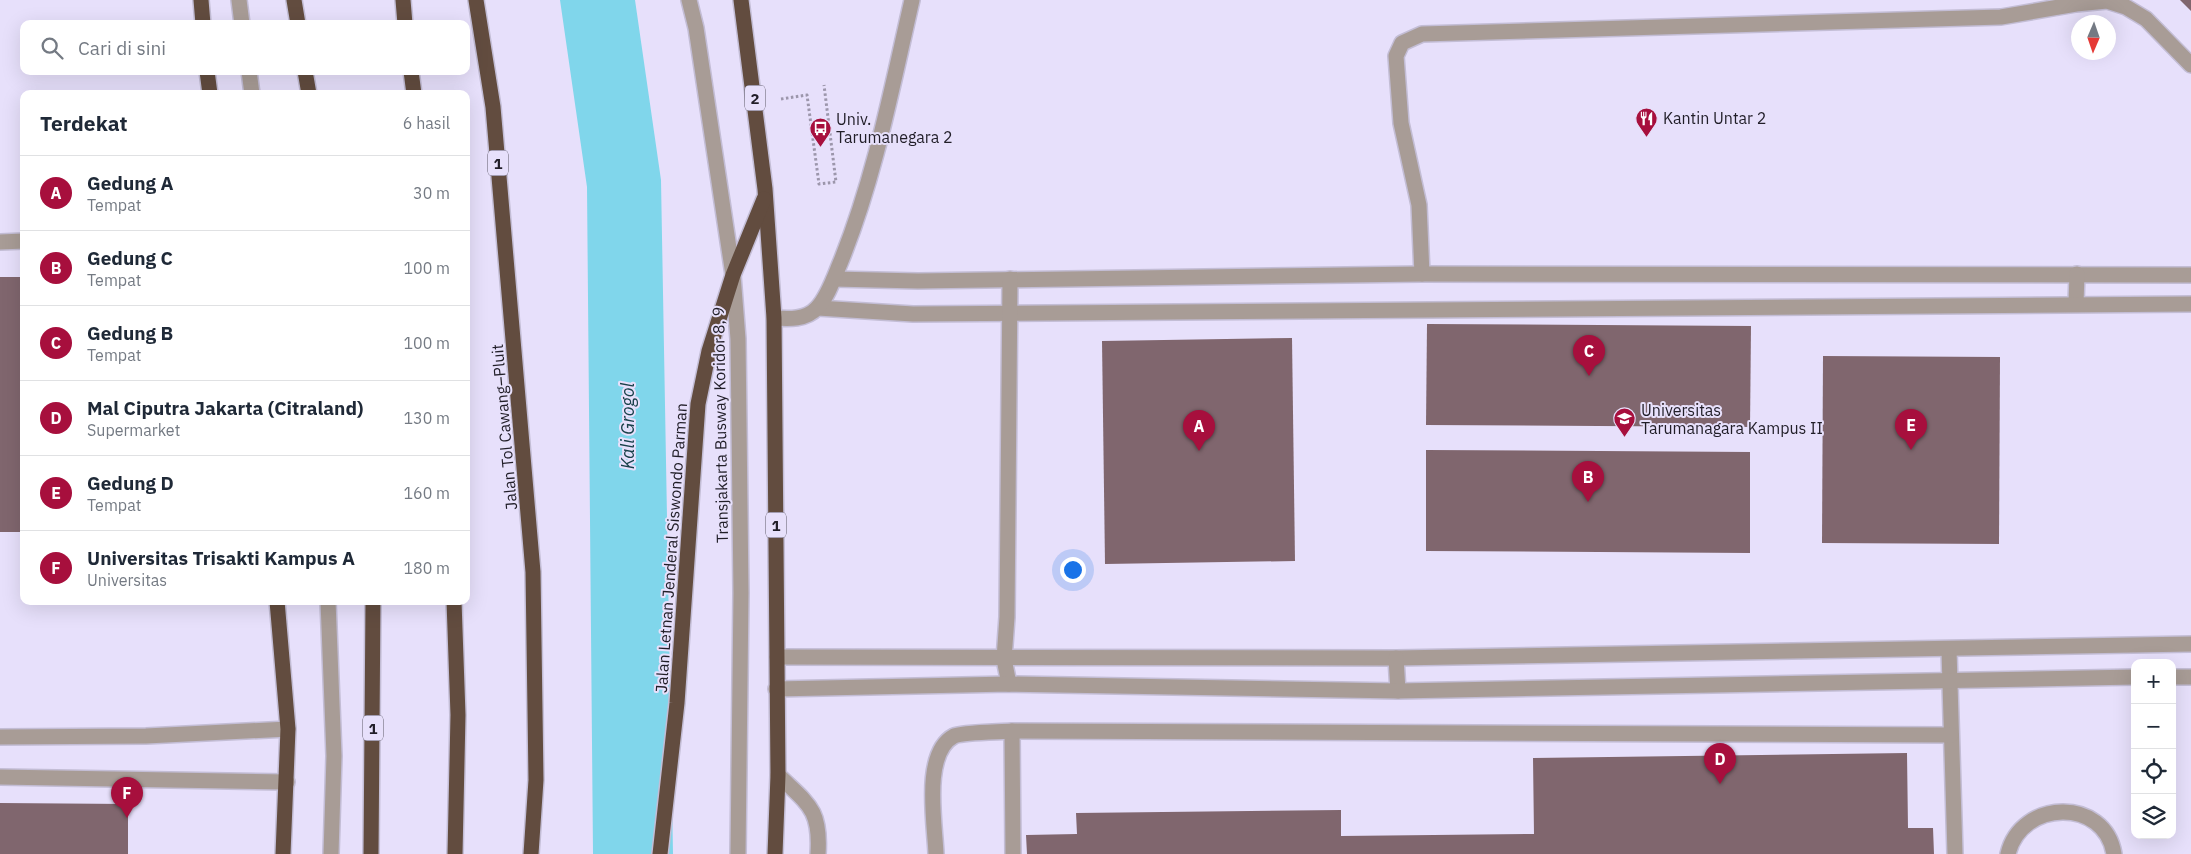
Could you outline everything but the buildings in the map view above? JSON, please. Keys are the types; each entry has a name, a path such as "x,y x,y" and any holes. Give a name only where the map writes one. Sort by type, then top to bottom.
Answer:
{"highway":[{"path":"200,0 202,20"},
{"path":"294,0 297,20"},
{"path":"403,0 406,20"},
{"name":"Jalan Tol Cawang–Pluit","path":"476,0 493,107 533,572 536,780 531,854"},
{"name":"Jalan Letnan Jenderal Siswondo Parman","path":"741,0 745,20 765,196 774,318 778,775 775,854"},
{"path":"208,75 209,90"},
{"path":"306,75 308,90"},
{"path":"412,75 413,90"},
{"name":"Jalan Letnan Jenderal Siswondo Parman","path":"660,854 677,703 693,448 698,404 708,351 733,275 765,196"},
{"path":"277,605 288,729 287,782 282,854"},
{"name":"1","path":"371,854 374,605"},
{"path":"454,605 458,715 455,854"}],"street":[{"path":"239,0 242,20"},
{"name":"Transjakarta Busway Koridor 8, 9","path":"689,0 696,28 733,275 738,339 741,593 738,854"},
{"path":"774,318 805,316 818,308 834,279 849,241 877,152 912,0"},
{"path":"1422,274 1418,205 1401,123 1396,56 1402,43 1422,34 2001,16 2107,1 2126,6 2146,19 2191,65"},
{"path":"250,75 251,90"},
{"path":"0,242 20,241"},
{"path":"834,279 918,281 1422,274 2191,275"},
{"path":"2076,303 2077,274"},
{"path":"1009,684 1004,659 1010,279"},
{"path":"818,308 913,314 2076,303 2191,304"},
{"path":"328,605 332,645 334,756 331,854"},
{"path":"777,657 817,656 852,659 1396,658 1950,650 2191,644"},
{"path":"1950,650 1949,681 1955,854"},
{"path":"1396,658 1398,691"},
{"path":"776,690 1009,684 1398,691 2131,677"},
{"path":"2176,677 2191,677"},
{"path":"0,737 146,736 288,729"},
{"path":"936,854 933,771 940,748 955,736 1012,730 1951,735"},
{"path":"1012,730 1013,854"},
{"path":"778,775 813,809 818,826 818,854"},
{"path":"0,777 287,782"},
{"path":"2008,854 2016,834 2027,822 2044,813 2064,811 2082,815 2096,823 2106,836 2114,854"}],"path":[{"path":"806,95 819,184 836,182 824,85"}],"water":[{"name":"Kali Grogol","path":"560,0 635,0 661,180 673,854 593,854 587,187"}],"place":[{"name":"Kantin Untar 2","path":"1647,137"},
{"name":"Univ. Tarumanegara 2","path":"820,147"},
{"name":"Gedung B","path":"1589,376"},
{"name":"Universitas Tarumanagara Kampus II","path":"1625,438"},
{"name":"Gedung D","path":"1911,450"},
{"name":"Gedung A","path":"1199,451"},
{"name":"Gedung C","path":"1588,502"},
{"name":"Mal Ciputra Jakarta (Citraland)","path":"1720,784"},
{"name":"Universitas Trisakti Kampus A","path":"127,818"}]}
